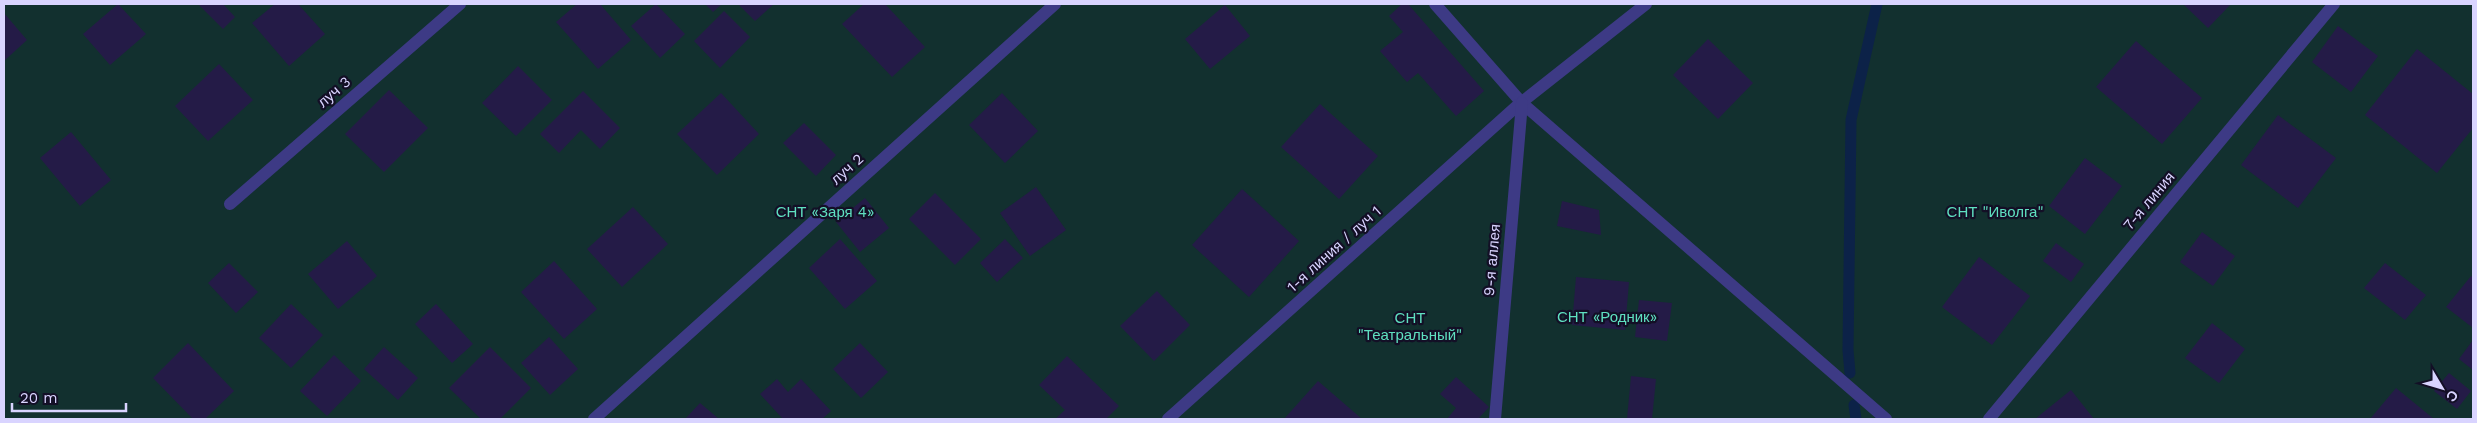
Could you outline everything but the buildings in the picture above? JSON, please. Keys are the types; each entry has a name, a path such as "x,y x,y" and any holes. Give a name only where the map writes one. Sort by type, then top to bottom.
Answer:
{"street":[{"name":"луч 3","path":"230,204 460,4"},
{"name":"луч 2","path":"594,419 1055,4"},
{"path":"1435,4 1522,103 1886,419"},
{"name":"1-я линия / луч 1","path":"1168,419 1522,103 1646,4"},
{"name":"7-я линия","path":"1989,419 2334,4"},
{"name":"9-я аллея","path":"1495,419 1522,103"}],"green space":[{"path":"4,4 2473,4 2473,419 4,419"}],"waterway":[{"path":"1850,373 1848,350 1851,120 1877,4"},
{"path":"1854,405 1856,419"}],"park label":[{"name":"СНТ «Заря 4»","path":"825,212"},
{"name":"СНТ \"Иволга\"","path":"1995,212"},
{"name":"СНТ «Родник»","path":"1607,317"},
{"name":"СНТ \"Театральный\"","path":"1410,326"}]}
